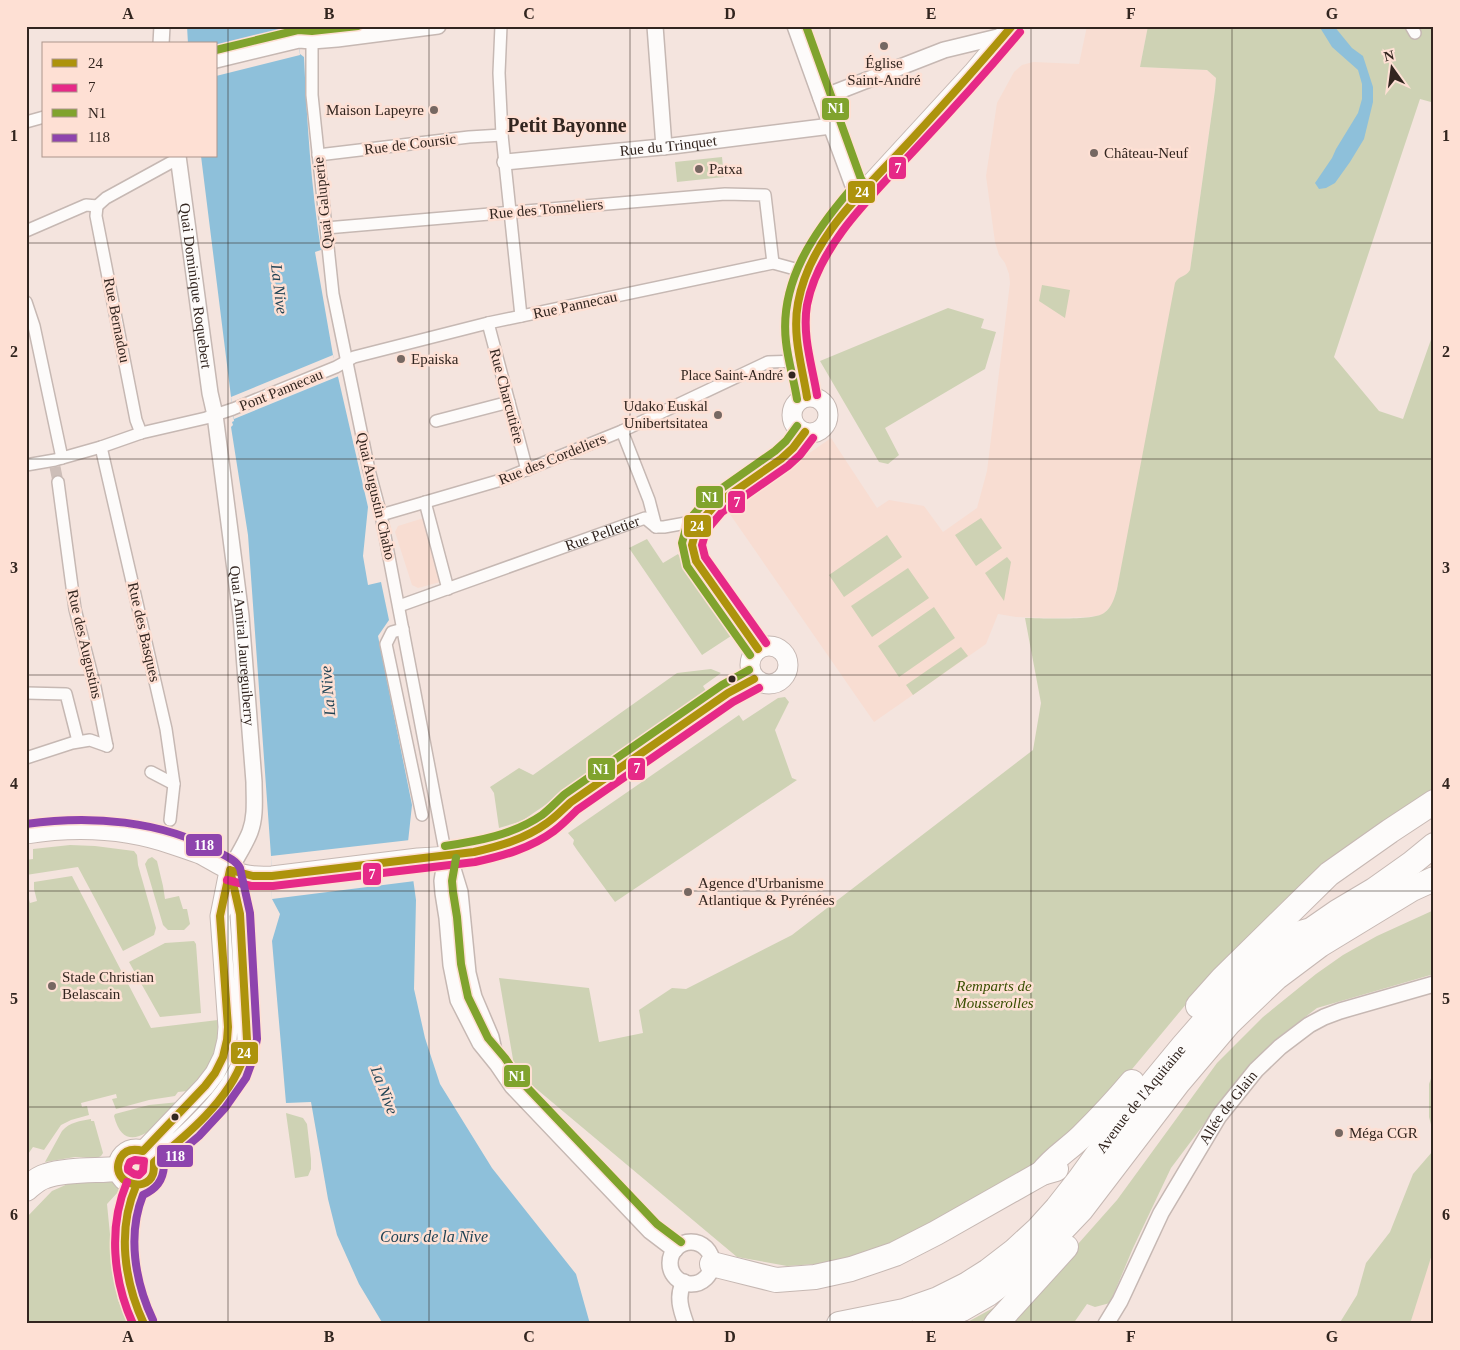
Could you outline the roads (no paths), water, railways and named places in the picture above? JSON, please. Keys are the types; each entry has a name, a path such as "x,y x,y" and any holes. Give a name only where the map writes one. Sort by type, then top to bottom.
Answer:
{"main road":[{"path":"1042,1173 1050,1162 1082,1136 1119,1098 1152,1057 1223,978 1323,880 1390,831 1434,802"},
{"name":"Avenue de l'Aquitaine","path":"839,1324 904,1311 938,1299 988,1271 1014,1251 1057,1208 1122,1120 1182,1046 1266,960 1297,934 1311,930 1374,890 1434,845"},
{"path":"1297,934 1315,914 1322,903 1329,885 1336,878 1342,866"},
{"name":"Avenue de l'Aquitaine","path":"924,1324 962,1309 988,1294 1015,1274 1059,1234 1080,1210 1178,1083 1229,1023 1276,978 1320,945 1412,888 1434,879"},
{"path":"712,1264 776,1280 815,1277 852,1269 896,1254 1042,1173 1055,1169 1089,1143 1107,1125 1122,1120"},
{"path":"26,1189 44,1176 118,1169"},
{"path":"996,1324 1074,1238 1096,1208 1110,1171"}],"street":[{"path":"161,42 162,26"},
{"path":"218,59 308,36 438,26"},
{"path":"501,26 499,73 502,135 521,316"},
{"path":"655,26 664,146"},
{"path":"795,26 852,183 859,195"},
{"path":"821,98 944,50 1009,30"},
{"path":"807,397 796,342 796,321 799,294 812,258 825,237 859,195 1009,30"},
{"name":"Quai Galuperie","path":"308,36 318,155 341,365"},
{"path":"26,122 42,118"},
{"name":"Rue du Trinquet","path":"504,162 664,146 831,126"},
{"name":"Rue de Coursic","path":"318,155 469,137 502,135"},
{"path":"26,231 86,205 97,206 106,198 176,158"},
{"name":"Quai Dominique Roquebert","path":"178,158 214,415"},
{"name":"Rue des Tonneliers","path":"326,228 725,194 765,195 773,263"},
{"name":"Rue Bernadou","path":"97,206 96,216 136,420 141,433"},
{"name":"Rue Pannecau","path":"341,365 354,358 488,323 773,263 806,272"},
{"path":"26,302 34,326 57,461"},
{"name":"Rue Charcutière","path":"488,323 527,470"},
{"name":"Rue des Cordeliers","path":"382,515 501,480 527,470 622,431 768,362 800,361"},
{"name":"Pont Pannecau","path":"26,464 57,461 141,433 233,410 341,365"},
{"name":"Quai Augustin Chaho","path":"341,365 382,515 446,856"},
{"path":"813,397 823,403 828,414 823,426 818,431 805,432 796,426 792,416 793,409 801,399 813,397"},
{"path":"436,421 509,402"},
{"name":"Quai Amiral Jaureguiberry","path":"214,415 241,616 254,798 254,819 250,833 230,870"},
{"path":"622,431 649,500 656,527"},
{"path":"758,649 696,561 692,545 697,526 715,505 781,459 794,448 805,432"},
{"name":"Rue des Basques","path":"102,446 164,720 174,784 170,820"},
{"name":"Rue des Augustins","path":"58,482 75,609 95,687 107,746 90,740 78,741"},
{"path":"425,502 448,589"},
{"name":"Rue Pelletier","path":"399,606 644,518 656,527 664,528 686,523 697,526"},
{"path":"403,629 392,632 386,644 422,815"},
{"path":"765,646 773,646 780,649 788,662 788,669 780,682 767,685 754,679 749,663 754,652 765,646"},
{"path":"26,834 47,830 82,829 126,832 201,854 230,870 253,876 272,876 474,852 497,847 522,838 548,823 571,802 728,693 754,679"},
{"path":"26,693 66,694 78,741 26,758"},
{"path":"151,772 174,784"},
{"path":"446,856 442,881 448,918 451,965 458,1000 480,1043 512,1086 525,1100 650,1230 674,1250"},
{"path":"149,1156 172,1148 224,1093 243,1060 247,1040 240,914 230,870"},
{"name":"Allée de Glain","path":"1106,1324 1120,1301 1161,1213 1219,1116 1256,1070 1280,1047 1324,1017 1434,984"},
{"path":"137,1149 149,1156 154,1168 151,1178 147,1182 136,1186 122,1179 118,1169 121,1157 125,1153 137,1149"},
{"path":"136,1186 128,1208 125,1254 132,1296 144,1324"},
{"path":"692,1242 699,1244 709,1252 712,1264 710,1271 702,1280 696,1283 684,1282 678,1279 671,1269 674,1250 685,1243 692,1242"},
{"path":"684,1282 680,1289 679,1299 686,1324"}],"water":[{"name":"Cours de la Nive","path":"187,26 297,26 300,54 304,57 310,154 321,250 315,252 333,355 368,507 363,556 368,585 381,582 389,620 378,636 412,805 408,842 416,900 414,989 425,1038 440,1084 492,1168 576,1274 590,1324 383,1324 359,1284 337,1235 328,1199 311,1102 286,1103 272,941 280,914 272,899 271,856 248,535 231,427 234,421 201,158 218,158 218,42 188,42"},
{"path":"1319,26 1334,26 1352,48 1363,56 1373,87 1373,102 1364,139 1350,162 1335,183 1326,188 1319,189 1315,183 1358,113 1362,99 1362,84 1358,70 1332,47"}],"tunnel":[{"path":"55,467 58,482"}],"place":[{"name":"Église Saint-André","path":"884,46"},
{"name":"Maison Lapeyre","path":"434,110"},
{"name":"Château-Neuf","path":"1094,153"},
{"name":"Patxa","path":"699,169"},
{"name":"Epaiska","path":"401,359"},
{"name":"Place Saint-André","path":"792,375"},
{"name":"Udako Euskal Unibertsitatea","path":"718,415"},
{"name":"Agence d'Urbanisme Atlantique & Pyrénées","path":"688,892"},
{"name":"Stade Christian Belascain","path":"52,986"},
{"name":"Méga CGR","path":"1339,1133"}],"district":[{"name":"Petit Bayonne","path":"567,125"}],"water label":[{"name":"La Nive","path":"280,289"},
{"name":"La Nive","path":"327,691"},
{"name":"La Nive","path":"385,1090"}],"park label":[{"name":"Remparts de Mousserolles","path":"994,994"}]}
